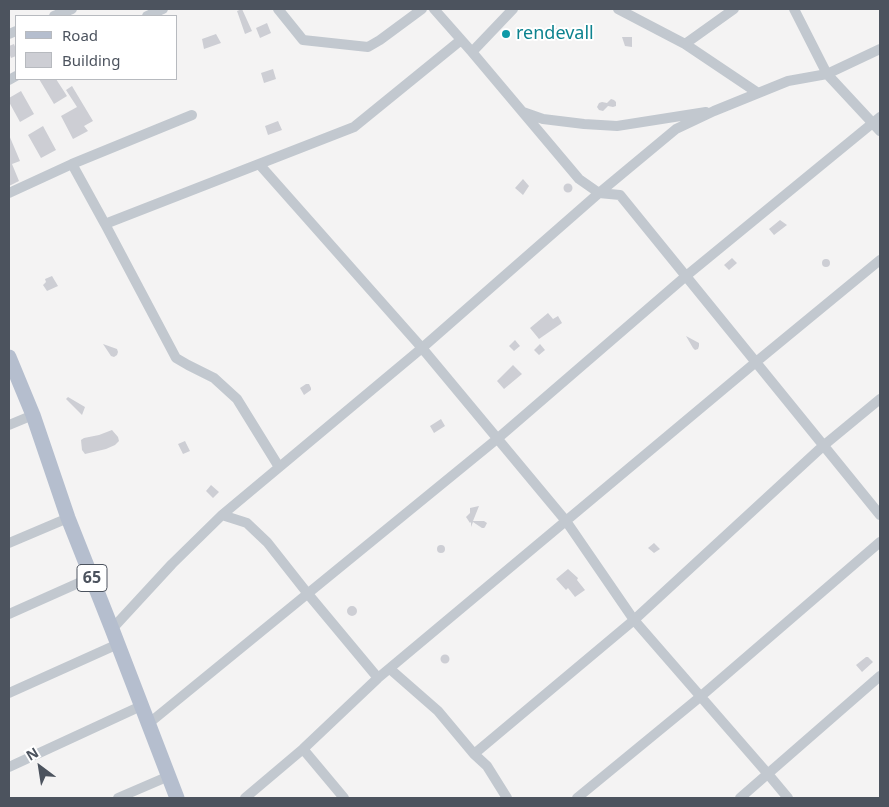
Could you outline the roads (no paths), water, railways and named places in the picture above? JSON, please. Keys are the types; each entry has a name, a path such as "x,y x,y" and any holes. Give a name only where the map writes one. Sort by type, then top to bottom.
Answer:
{"main road":[{"name":"65","path":"9,357 33,415 68,518 177,798"}],"street":[{"path":"57,15 72,9"},
{"path":"149,15 163,9"},
{"path":"278,9 303,40 368,47 422,9"},
{"path":"434,9 579,178 599,193 620,196 880,515"},
{"path":"472,52 513,9"},
{"path":"618,9 686,44 758,93"},
{"path":"686,44 734,9"},
{"path":"148,724 497,439 686,276 878,123 826,74 794,9"},
{"path":"105,224 354,127 461,40"},
{"path":"112,628 172,564 222,516 422,348 599,193 676,129 714,111 788,81 826,74 880,49"},
{"path":"522,112 543,119 617,126 714,111"},
{"path":"9,193 72,164 192,115"},
{"path":"72,164 176,358 214,378 236,399 280,467"},
{"path":"259,164 422,348 566,521 634,620 788,798"},
{"path":"245,798 303,749 378,678 880,260"},
{"path":"474,754 634,620 824,446 880,399"},
{"path":"9,425 33,415"},
{"path":"222,516 247,522 267,542 378,678"},
{"path":"9,543 68,518"},
{"path":"577,798 700,697 880,542"},
{"path":"9,614 92,577"},
{"path":"9,693 118,644"},
{"path":"390,668 438,711 474,754 487,766 507,798"},
{"path":"740,798 880,676"},
{"path":"9,767 141,706"},
{"path":"303,749 344,798"},
{"path":"118,798 169,776"}],"place":[{"name":"rendevall","path":"506,34"}]}
